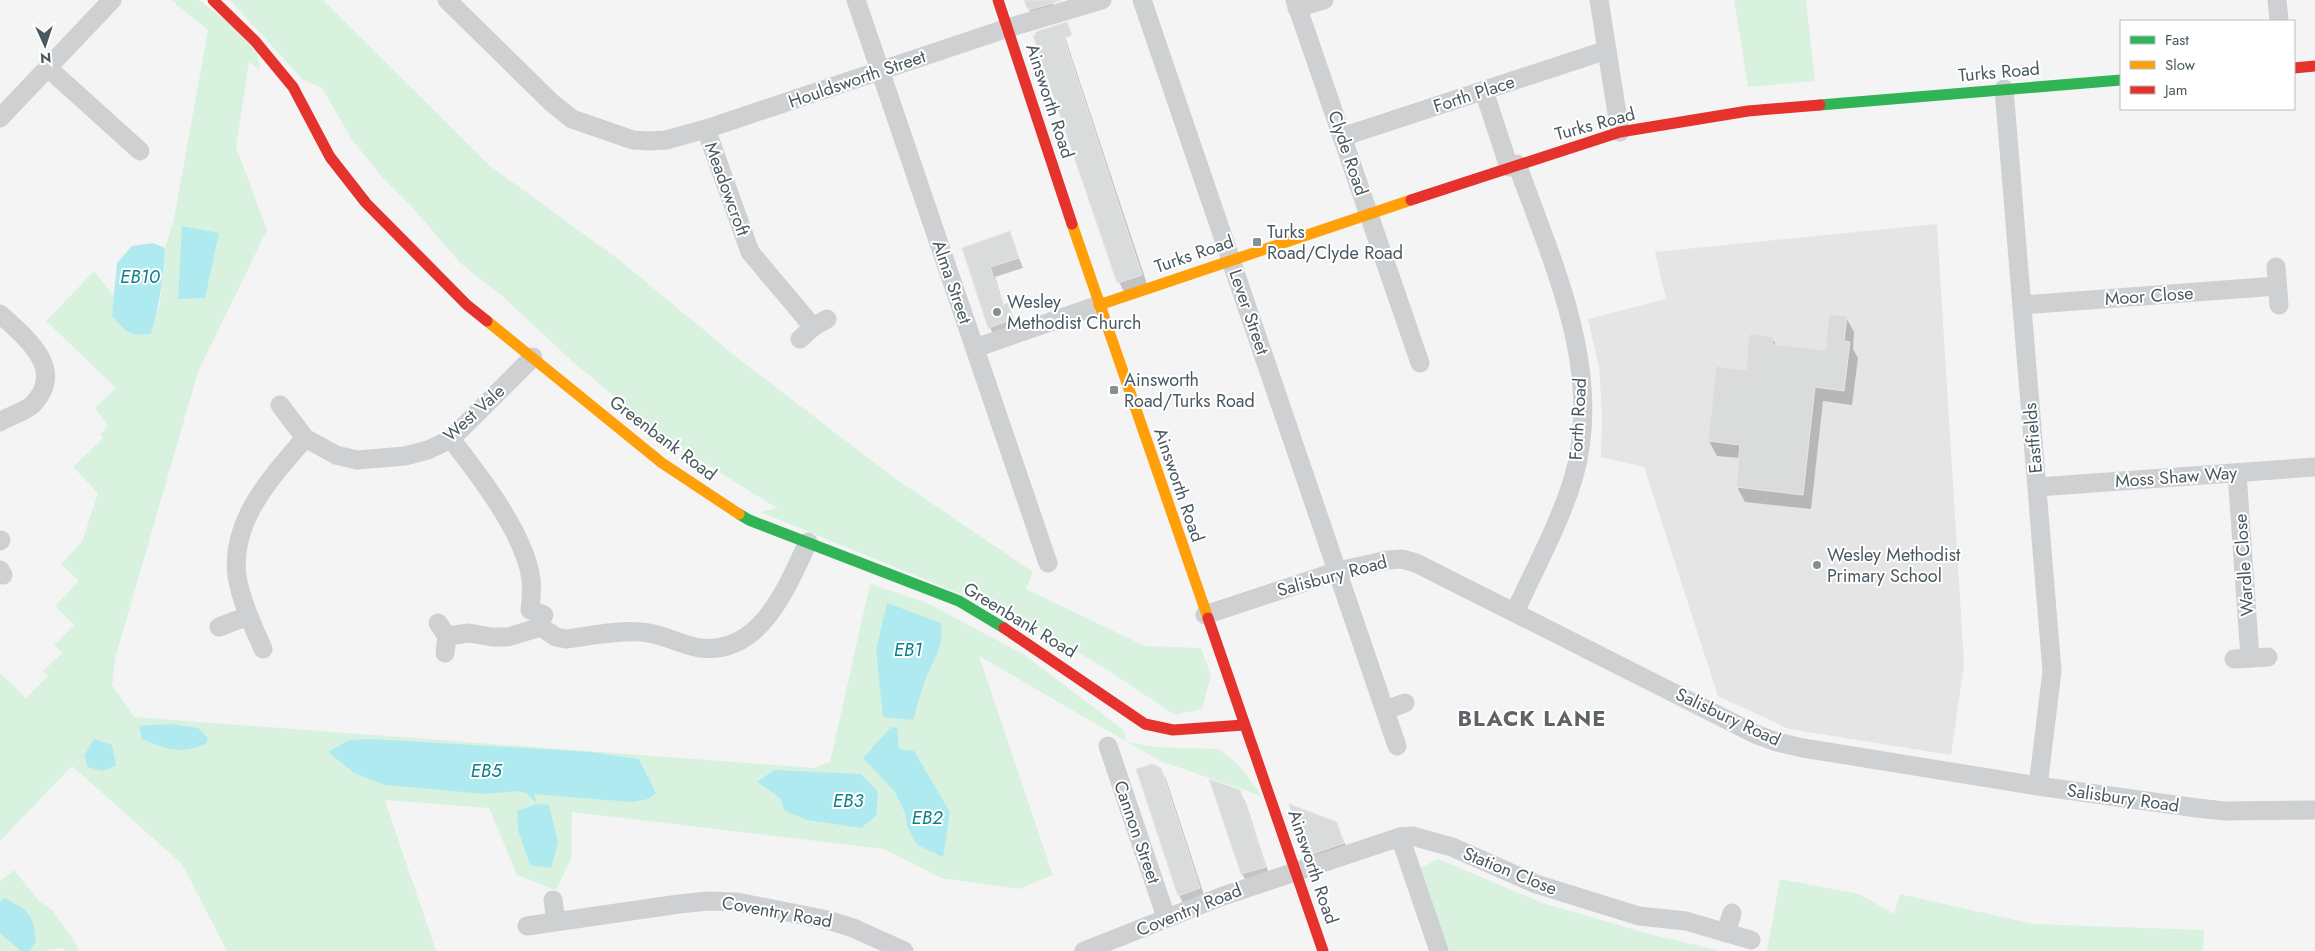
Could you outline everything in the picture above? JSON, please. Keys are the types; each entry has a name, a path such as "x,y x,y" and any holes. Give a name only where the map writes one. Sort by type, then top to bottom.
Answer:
{"street":[{"path":"0,118 112,0"},
{"name":"Greenbank Road","path":"213,0 255,41 293,87 330,158 366,204 467,305 662,463 749,520 959,601 1038,650 1145,724 1173,730 1244,725"},
{"name":"Meadowcroft","path":"447,0 552,104 572,119 633,140 666,140 706,129 750,252 813,329"},
{"name":"Alma Street","path":"856,0 1048,563"},
{"name":"Ainsworth Road","path":"998,0 1099,305 1323,951"},
{"name":"Houldsworth Street","path":"706,129 1008,28 1102,0"},
{"name":"Lever Street","path":"1142,0 1397,746"},
{"path":"1296,4 1324,0"},
{"path":"1599,0 1620,132"},
{"path":"2277,0 2279,20"},
{"name":"Clyde Road","path":"1296,4 1420,363"},
{"name":"Forth Place","path":"1342,137 1606,50"},
{"path":"2295,68 2315,66"},
{"path":"48,68 140,151"},
{"name":"Turks Road","path":"1099,305 1513,165 1620,132 1748,111 2120,80"},
{"name":"Eastfields","path":"2004,89 2052,672 2038,786"},
{"name":"Forth Road","path":"1484,90 1569,314 1577,345 1582,401 1580,448 1572,482 1515,612"},
{"name":"Moor Close","path":"2022,305 2276,277 2279,305"},
{"path":"975,348 1099,305"},
{"path":"0,314 36,348 43,363 45,377 41,393 32,405 0,422"},
{"name":"West Vale","path":"280,405 305,438 336,455 357,460 405,456 428,450 452,439 533,357"},
{"path":"263,649 248,616 237,576 238,552 242,530 251,507 267,483 305,438"},
{"path":"452,439 493,496 522,547 531,579 530,610 544,616 556,637 566,639 641,632 702,648 716,648 740,642 763,622 787,588 808,542"},
{"name":"Moss Shaw Way","path":"2038,487 2315,467"},
{"name":"Wardle Close","path":"2237,472 2251,658"},
{"name":"Salisbury Road","path":"1205,615 1338,571 1388,560 1402,559 1416,563 1755,734 1777,742 2038,786 2197,808 2225,811 2315,810"},
{"path":"219,627 248,616"},
{"path":"443,637 469,633 492,637 508,637 544,616"},
{"path":"1385,710 1405,703"},
{"name":"Cannon Street","path":"1108,746 1166,917"},
{"name":"Station Close","path":"1296,871 1400,837 1412,836 1452,846 1536,884 1639,916 1686,921 1751,940"},
{"path":"1400,837 1439,951"},
{"name":"Coventry Road","path":"1084,951 1111,947 1166,917 1296,871"},
{"path":"553,900 556,921"},
{"name":"Coventry Road","path":"527,926 679,904 708,901 737,902 828,920 853,928 904,951"},
{"path":"1726,933 1732,913"}],"shaded area":[{"name":"Wesley Methodist Primary School","path":"1937,224 1964,664 1951,755 1789,729 1718,696 1644,467 1601,457 1602,414 1599,367 1588,319 1666,299 1655,252"}],"green space":[{"path":"171,0 199,0 228,22 257,51 260,70 249,62 236,147 267,230 198,372 115,659 112,685 134,717 814,768 830,762 870,584 927,603 1025,655 1123,730 1127,742 979,656 1053,875 1019,889 941,878 884,849 572,812 571,859 556,890 517,875 489,808 385,800 436,951 227,951 182,864 72,766 0,841 0,673 26,698 48,676 43,671 62,653 54,645 74,625 55,606 79,581 61,564 82,542 98,493 73,467 103,438 100,434 108,426 95,408 116,388 46,321 94,271 115,297 112,316 125,330 133,334 151,334 160,301 165,248 174,218 208,30"},
{"path":"230,0 323,0 490,166 618,259 744,363 896,479 1033,572 1026,589 1145,646 1201,648 1211,676 1202,709 1175,715 1109,671 985,596 968,597 760,512 777,508 674,444 635,414 572,361 502,296 460,263 412,207 382,177 351,138 322,88 303,80"},
{"path":"1734,0 1806,0 1815,81 1748,87"},
{"path":"1127,742 1154,747 1219,749 1240,766 1262,796 1160,761"},
{"path":"1438,859 1543,903 1649,934 1721,951 1448,951 1417,870"},
{"path":"14,870 38,900 53,911 76,944 78,951 65,951 63,948 42,951 0,951 0,881"},
{"path":"1780,879 1859,894 1894,914 1900,894 2033,924 2204,930 2203,951 1767,951"}],"water":[{"path":"182,226 219,233 205,298 178,299"},
{"name":"EB10","path":"153,243 165,248 162,281 151,334 138,335 125,330 112,316 117,263 132,246"},
{"name":"EB1","path":"887,603 941,623 940,646 926,678 913,720 883,717 876,650"},
{"path":"170,724 198,728 208,738 206,744 181,750 166,748 142,739 139,726"},
{"name":"EB2","path":"891,727 897,728 899,749 914,751 950,812 943,857 917,845 907,826 905,813 895,792 863,758"},
{"path":"94,739 112,745 116,766 102,771 88,767 84,756"},
{"name":"EB5","path":"372,739 591,752 639,759 656,793 648,799 632,802 534,794 537,804 528,794 518,791 486,794 385,785 354,773 328,752 349,740"},
{"name":"EB3","path":"774,770 861,774 878,792 876,816 861,828 807,820 785,811 780,798 757,782"},
{"path":"537,804 549,805 558,842 551,868 530,865 518,830 517,811"},
{"path":"5,898 25,910 31,918 36,941 30,951 21,951 0,933 0,901"}],"building":[{"path":"1024,0 1060,0 1060,1 1028,10"},
{"path":"1067,22 1072,35 1064,38 1142,275 1117,283 1033,36 1036,35 1035,32"},
{"path":"1010,231 1019,258 990,267 1003,305 1008,303 1014,319 988,328 962,248"},
{"path":"1829,314 1847,316 1844,341 1850,342 1844,391 1815,387 1803,495 1736,487 1740,445 1708,441 1716,366 1746,370 1749,334 1773,337 1772,344 1825,350"},
{"path":"1153,764 1161,768 1200,888 1178,896 1136,769"},
{"path":"1209,779 1240,790 1266,867 1241,874"},
{"path":"1289,804 1337,822 1344,843 1312,854 1305,852"}],"traffic: fast":[{"path":"1820,105 2120,80"},
{"path":"739,514 749,520 959,601 1004,628"}],"traffic: slow":[{"path":"1099,305 1411,200"},
{"path":"1072,224 1208,618"},
{"path":"487,321 662,463 739,514"}],"traffic: jam":[{"path":"213,0 255,41 293,87 330,157 366,203 467,305 487,321"},
{"path":"998,0 1072,224"},
{"path":"2295,68 2315,66"},
{"path":"1411,200 1620,132 1748,111 1820,105"},
{"path":"1208,618 1323,951"},
{"path":"1004,628 1145,724 1173,730 1244,725"}],"place":[{"name":"Turks Road/Clyde Road","path":"1257,242"},
{"name":"Wesley Methodist Church","path":"997,312"},
{"name":"Ainsworth Road/Turks Road","path":"1114,390"},
{"name":"Wesley Methodist Primary School","path":"1817,565"}],"district":[{"name":"BLACK LANE","path":"1532,718"}]}
